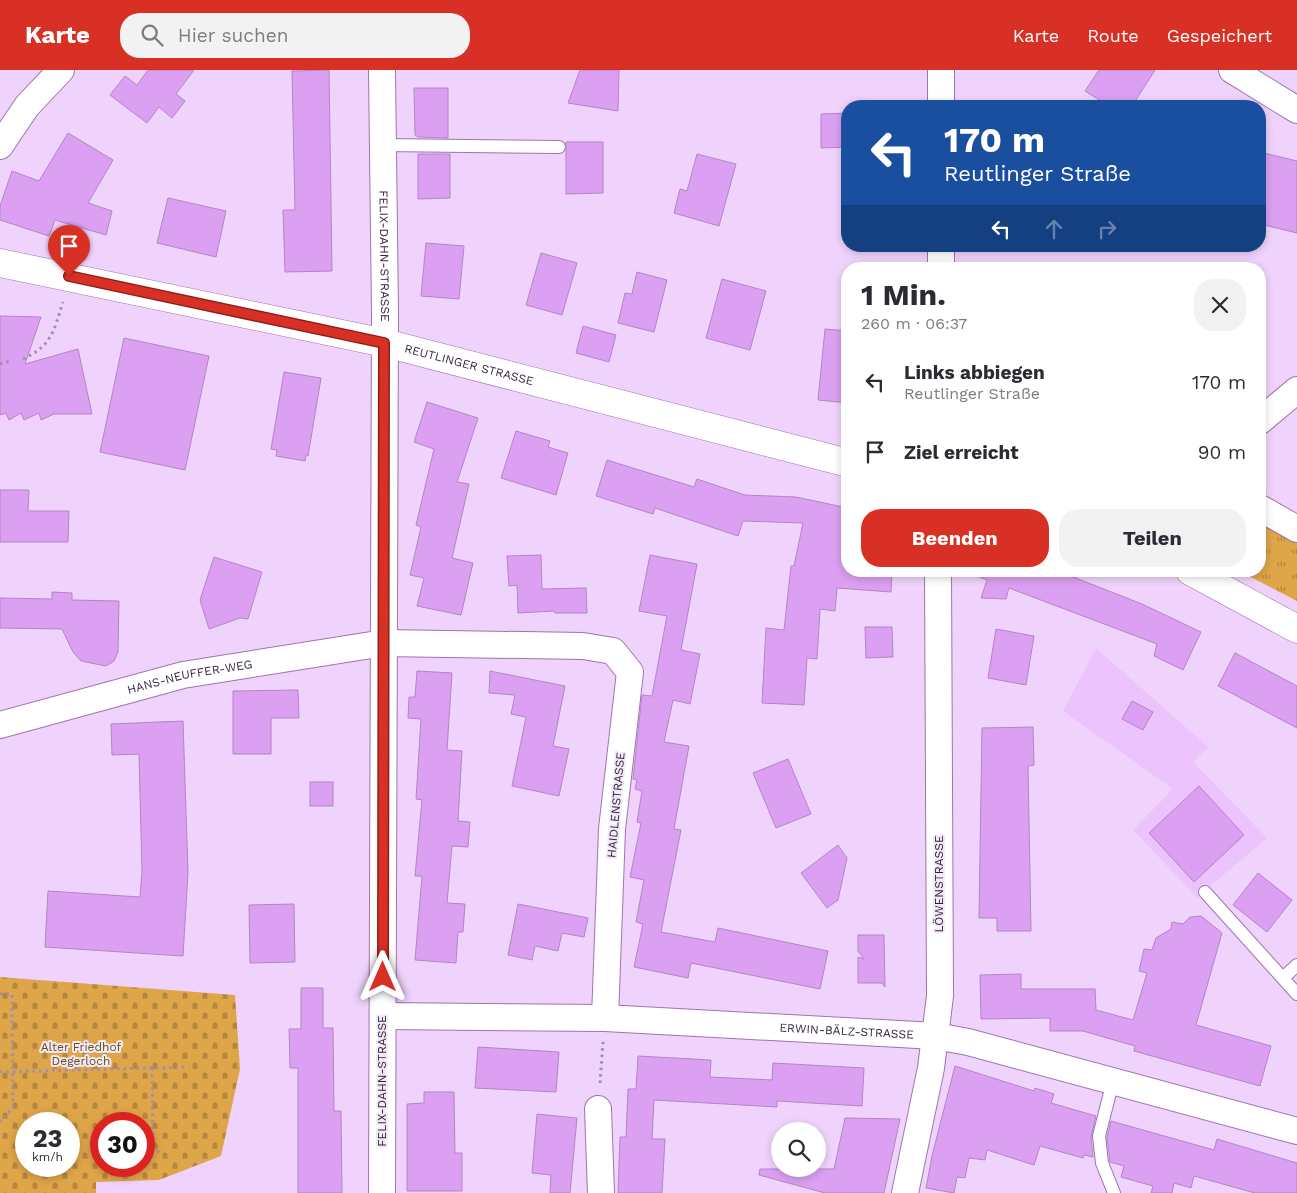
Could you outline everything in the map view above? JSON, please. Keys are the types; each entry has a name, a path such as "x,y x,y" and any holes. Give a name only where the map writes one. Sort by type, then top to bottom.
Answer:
{"street":[{"path":"1,139 27,106 61,70"},
{"name":"FELIX-DAHN-STRASSE","path":"382,70 384,343 382,1193"},
{"path":"941,70 941,100"},
{"path":"1232,70 1297,110"},
{"name":"REUTLINGER STRASSE","path":"0,263 384,343 841,461"},
{"path":"1266,416 1297,390"},
{"path":"1266,511 1297,529"},
{"name":"LÖWENSTRASSE","path":"905,1193 936,1036 940,996 938,577"},
{"path":"1201,577 1297,629"},
{"name":"HANS-NEUFFER-WEG","path":"0,725 183,676 384,643"},
{"name":"HAIDLENSTRASSE","path":"384,643 583,646 613,651 630,672 612,829 604,1018"},
{"name":"ERWIN-BÄLZ-STRASSE","path":"382,1016 604,1018 936,1036 968,1042 1297,1131"},
{"path":"598,1109 600,1193"}],"lane":[{"path":"383,145 559,147"},
{"path":"1205,892 1297,994"},
{"path":"1283,978 1297,965"},
{"path":"1113,1081 1099,1136 1102,1163 1114,1193"}],"path":[{"path":"23,358 37,352 52,336 64,299"},
{"path":"0,364 10,361"},
{"path":"0,994 12,994 13,1072 13,1107 0,1122"},
{"path":"598,1109 604,1018"},
{"path":"0,1072 189,1066"},
{"path":"152,1068 153,1147 160,1153"}],"shaded area":[{"path":"1096,648 1208,747 1193,762 1267,838 1197,897 1133,830 1173,789 1063,711"}],"green space":[{"path":"1266,523 1297,541 1297,601 1251,577 1266,577"},
{"name":"Alter Friedhof Degerloch","path":"0,977 235,995 240,1069 221,1156 159,1180 96,1182 96,1193 0,1193"}],"building":[{"path":"148,70 194,70 176,94 185,101 172,118 159,107 147,123 110,95 125,76 137,85"},
{"path":"329,70 332,271 285,272 283,210 295,210 292,71"},
{"path":"580,70 619,70 618,111 568,103"},
{"path":"1099,70 1155,70 1136,100 1099,100 1085,91"},
{"path":"414,88 448,88 448,138 418,137 415,135"},
{"path":"841,113 841,147 821,148 821,114"},
{"path":"68,133 113,160 88,203 112,211 106,235 55,220 49,236 0,220 0,206 12,171 39,181"},
{"path":"566,142 603,142 603,193 566,194"},
{"path":"1266,153 1297,161 1297,233 1266,225"},
{"path":"418,154 450,154 450,198 418,199"},
{"path":"697,154 736,164 719,226 674,213 680,189 687,191"},
{"path":"168,198 226,211 216,257 157,243"},
{"path":"426,243 464,246 459,299 421,296"},
{"path":"541,253 577,263 562,315 526,305"},
{"path":"637,272 667,280 654,332 618,323 625,293 632,294"},
{"path":"722,279 766,291 750,350 706,338"},
{"path":"0,316 41,317 25,364 78,349 92,414 54,414 41,420 39,413 24,420 21,413 9,420 6,413 0,415"},
{"path":"583,326 616,335 609,362 576,353"},
{"path":"825,329 841,330 841,402 818,400"},
{"path":"124,338 209,356 185,470 100,452"},
{"path":"284,372 321,378 308,456 306,455 305,461 276,456 277,450 271,449"},
{"path":"427,402 478,418 457,482 469,484 452,558 473,563 461,615 417,606 424,578 410,575 421,527 416,525 434,449 414,442"},
{"path":"516,431 550,441 548,447 568,453 556,495 501,478"},
{"path":"607,460 694,487 697,479 745,495 796,497 841,507 841,577 892,577 891,592 837,588 835,611 820,609 817,659 807,658 804,705 762,703 766,628 784,630 791,566 794,566 803,523 743,521 738,536 655,508 653,514 596,496"},
{"path":"0,490 29,490 28,511 69,511 68,542 0,542"},
{"path":"541,555 542,589 586,588 587,613 555,613 554,611 518,613 517,585 509,586 507,556"},
{"path":"650,555 697,564 681,650 700,654 690,704 673,700 664,742 689,746 674,829 681,830 661,932 715,942 718,928 828,951 820,989 691,963 688,978 634,967 643,924 636,922 644,880 630,877 641,823 637,822 642,791 635,789 637,780 633,779 642,695 652,696 667,616 639,611"},
{"path":"214,557 262,572 248,619 240,618 209,629 200,600"},
{"path":"979,577 1073,577 1142,604 1201,632 1183,670 1154,656 1157,644 1009,588 1006,599 981,598 987,580"},
{"path":"52,592 72,593 72,600 119,601 118,652 114,661 106,666 81,661 73,652 62,629 0,628 0,598 52,599"},
{"path":"865,627 892,627 893,657 866,658"},
{"path":"996,629 1034,636 1026,685 988,678"},
{"path":"1235,653 1297,686 1297,728 1218,686"},
{"path":"417,671 452,673 447,750 462,751 458,821 470,822 468,847 452,846 447,903 465,904 463,932 458,932 456,963 415,960 422,876 415,876 422,800 416,799 421,719 408,718 409,697 415,697"},
{"path":"490,671 565,686 553,746 569,749 559,796 512,786 526,717 511,714 515,695 489,693"},
{"path":"298,690 299,718 271,718 271,754 233,754 233,691"},
{"path":"1132,701 1153,712 1143,730 1122,719"},
{"path":"183,721 188,872 183,956 45,947 48,891 140,897 142,872 139,754 112,755 111,724"},
{"path":"1033,727 1034,765 1028,766 1031,931 997,931 997,918 979,918 982,728"},
{"path":"788,759 811,814 776,828 753,773"},
{"path":"310,782 333,782 333,806 310,806"},
{"path":"1199,786 1244,835 1194,882 1149,833"},
{"path":"838,845 847,858 838,900 827,908 801,873"},
{"path":"1258,873 1292,900 1267,932 1233,905"},
{"path":"294,904 295,962 250,963 249,905"},
{"path":"518,904 588,918 584,937 562,933 558,951 535,946 532,960 508,955"},
{"path":"1201,916 1222,933 1196,1025 1271,1046 1260,1086 1134,1051 1135,1046 1083,1031 1050,1031 1050,1018 981,1019 980,975 1021,974 1021,989 1095,989 1096,1010 1133,1020 1147,973 1139,971 1144,949 1152,950 1156,938 1171,929 1172,922 1183,924 1190,917"},
{"path":"858,935 884,935 885,987 882,983 858,983 858,957 864,959 858,951"},
{"path":"301,988 323,988 323,1028 333,1028 334,1111 341,1111 342,1193 298,1193 298,1068 290,1068 289,1029 301,1029"},
{"path":"478,1047 559,1052 556,1092 475,1088"},
{"path":"638,1056 711,1060 710,1077 772,1080 773,1063 864,1068 862,1106 777,1101 777,1107 654,1100 652,1139 665,1139 662,1193 618,1193 620,1137 626,1137 628,1089 636,1089"},
{"path":"955,1066 1034,1091 1035,1088 1054,1094 1051,1103 1096,1116 1091,1137 1093,1157 1084,1155 1083,1158 1040,1146 1034,1165 987,1150 985,1160 969,1158 965,1178 957,1177 954,1193 926,1188 932,1156"},
{"path":"424,1092 454,1092 455,1153 462,1153 462,1191 407,1191 407,1104 424,1103"},
{"path":"537,1114 577,1118 570,1193 550,1193 551,1175 532,1173"},
{"path":"845,1118 900,1119 884,1193 825,1193 759,1175 760,1169 771,1169 771,1177 826,1177 826,1169 834,1169"},
{"path":"1111,1121 1214,1150 1217,1139 1297,1163 1297,1193 1255,1193 1194,1176 1191,1188 1174,1183 1172,1193 1151,1193 1153,1186 1121,1177 1124,1166 1110,1162 1107,1137"}],"route":[{"path":"69,276 384,343 383,977"}]}
